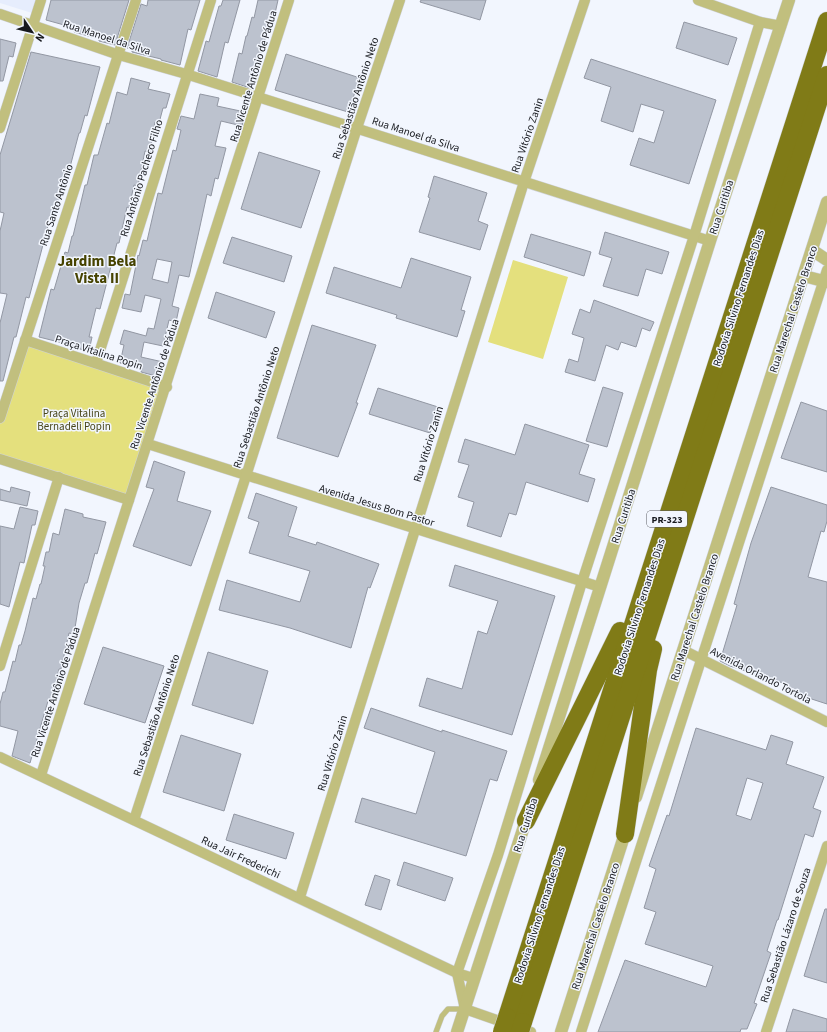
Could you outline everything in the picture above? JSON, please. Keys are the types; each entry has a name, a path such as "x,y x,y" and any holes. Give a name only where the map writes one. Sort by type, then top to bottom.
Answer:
{"highway":[{"name":"Rodovia Silvino Fernandes Dias","path":"516,1027 672,530 827,21"},
{"name":"Rodovia Silvino Fernandes Dias","path":"672,530 827,75"},
{"path":"526,821 672,530"},
{"path":"624,834 648,670 672,530"}],"street":[{"path":"0,128 40,0"},
{"name":"Rua Santo Antônio","path":"0,418 3,398 24,340 136,0"},
{"name":"Rua Antônio Pacheco Filho","path":"96,363 186,74 211,0"},
{"name":"Rua Vicente Antônio de Pádua","path":"41,775 129,500 167,387 289,0"},
{"name":"Rua Sebastião Antônio Neto","path":"134,820 357,128 400,0"},
{"name":"Rua Vitório Zanin","path":"300,897 414,529 524,182 585,0"},
{"path":"698,0 760,22 781,26"},
{"name":"Rua Curitiba","path":"457,1032 473,978 526,821 710,241 789,0"},
{"name":"Rua Manoel da Silva","path":"0,14 119,54 357,128 710,241"},
{"name":"Rua Curitiba","path":"457,973 498,855 582,582 694,236 760,22"},
{"name":"Rua Marechal Castelo Branco","path":"561,1032 827,202"},
{"path":"812,250 827,260"},
{"path":"804,276 826,278"},
{"name":"Rua Marechal Castelo Branco","path":"581,1032 701,658 826,278"},
{"name":"Praça Vitalina Popin","path":"24,340 167,387"},
{"name":"Avenida Jesus Bom Pastor","path":"148,444 582,582 600,586"},
{"path":"0,459 129,500"},
{"path":"0,666 59,477"},
{"name":"Avenida Orlando Tortola","path":"683,650 827,722"},
{"name":"Rua Jair Frederichi","path":"0,757 300,897 457,973 473,978"},
{"name":"Rua Sebastião Lázaro de Souza","path":"766,1032 827,846"},
{"path":"498,855 513,859"},
{"path":"457,973 465,1009 516,1027"}],"lane":[{"path":"436,1032 442,1016 448,1009 465,1009"}],"shaded area":[{"path":"0,0 36,0 32,13 0,3"}],"green space":[{"path":"513,260 568,277 543,359 488,342"},
{"name":"Praça Vitalina Bernadeli Popin","path":"25,340 167,387 129,500 0,459 0,418"}],"building":[{"path":"51,0 129,0 115,45 74,32 75,28 46,20"},
{"path":"148,0 200,0 191,30 188,29 180,65 132,52 132,49 127,48 141,4 147,6"},
{"path":"223,0 240,0 228,43 225,42 217,77 198,71 206,41 209,42 219,6 221,6"},
{"path":"258,0 278,0 274,18 271,17 261,54 258,54 250,88 232,82 239,53 242,54 252,17 254,18"},
{"path":"421,0 486,0 480,20 420,2"},
{"path":"684,22 737,38 728,65 676,48"},
{"path":"0,39 16,43 13,57 9,56 3,81 0,81"},
{"path":"31,52 100,67 87,116 85,115 79,133 65,186 62,186 52,223 49,222 29,298 26,297 3,381 0,381 0,323 7,294 0,293 0,231 4,213 0,212 0,155"},
{"path":"286,54 360,78 348,112 275,90"},
{"path":"591,59 716,100 689,184 630,165 639,138 654,143 664,111 641,104 633,132 601,121 611,87 584,78"},
{"path":"131,78 150,83 148,89 170,94 166,108 163,108 159,123 155,122 150,152 145,151 138,186 134,185 129,208 127,207 119,243 117,243 100,309 96,308 89,337 92,337 89,351 39,337 51,289 54,290 65,252 68,253 94,155 98,155 107,123 109,124 117,92 127,95"},
{"path":"200,94 219,98 217,106 245,112 242,126 221,121 215,146 226,148 218,179 215,178 211,196 207,194 189,277 179,275 172,306 179,308 176,322 169,320 163,346 144,342 141,357 163,362 160,377 141,372 142,368 120,363 124,345 120,344 124,330 146,336 148,328 154,329 161,299 145,295 141,312 122,308 125,294 130,295 138,255 139,256 143,240 147,241 158,193 162,194 173,150 176,151 181,130 177,129 181,116 194,119","holes":["157,259 172,262 168,283 152,279"]},
{"path":"259,152 320,171 301,228 241,209"},
{"path":"434,176 487,193 478,221 488,225 480,250 419,232 430,198 428,197"},
{"path":"605,232 669,252 662,274 646,269 638,296 603,286 612,258 599,254"},
{"path":"531,234 591,252 584,276 524,257"},
{"path":"232,237 292,256 284,282 223,263"},
{"path":"411,258 471,277 461,310 465,311 457,337 396,318 397,315 326,293 334,267 401,288"},
{"path":"216,292 275,312 266,338 208,318"},
{"path":"594,300 654,322 650,331 642,328 636,347 621,342 618,350 606,345 595,381 565,372 569,359 578,362 584,338 572,334 580,309 590,313"},
{"path":"312,325 376,345 356,403 358,403 338,457 277,438"},
{"path":"603,387 623,393 607,447 586,441"},
{"path":"378,388 438,407 430,433 369,414"},
{"path":"801,402 827,411 827,472 781,458"},
{"path":"525,424 589,445 579,474 595,479 588,502 526,482 516,515 509,513 501,537 467,526 474,502 458,497 469,465 458,462 465,439 515,455"},
{"path":"154,461 185,472 177,501 211,511 191,566 133,546 154,489 146,487"},
{"path":"11,487 30,492 27,506 0,500 0,489 10,492"},
{"path":"771,487 827,505 827,521 824,532 821,531 808,577 827,582 827,704 784,690 786,684 730,666 720,661 737,605 734,604 751,543"},
{"path":"256,493 297,507 288,536 316,545 317,542 379,564 370,588 368,587 351,648 290,628 219,610 227,580 300,602 310,571 249,553 259,522 248,518"},
{"path":"20,507 38,511 35,525 32,525 24,563 20,562 9,607 0,604 0,526 14,529"},
{"path":"65,509 83,514 83,517 106,522 97,554 95,553 87,583 85,583 79,603 74,634 69,633 61,669 59,669 51,702 48,701 30,763 12,756 18,731 0,726 0,704 3,692 5,692 13,661 15,662 19,645 21,645 33,598 36,599 41,584 46,552 49,552 53,533 59,535"},
{"path":"455,565 555,596 512,735 419,706 427,678 462,689 478,631 487,634 498,601 449,586"},
{"path":"103,647 164,666 145,723 84,704"},
{"path":"208,652 268,671 253,724 192,705"},
{"path":"371,708 442,732 442,730 507,751 497,781 490,779 466,856 355,822 362,798 416,814 435,752 364,728"},
{"path":"696,728 766,750 771,735 793,742 786,764 824,777 813,808 821,811 813,837 805,834 767,951 771,953 754,1003 757,1004 747,1029 741,1029 740,1032 598,1032 625,960 706,987 713,966 645,944 656,912 644,908 656,869 649,866 667,815 669,816","holes":["747,778 763,783 751,820 736,815"]},
{"path":"181,735 241,754 224,811 163,792"},
{"path":"234,814 294,833 286,859 226,840"},
{"path":"404,862 453,878 445,901 397,885"},
{"path":"375,875 390,880 381,910 365,905"},
{"path":"825,909 827,909 827,983 804,976"},
{"path":"793,1009 827,1019 827,1032 786,1032"}],"district":[{"name":"Jardim Bela Vista II","path":"97,270"}]}
